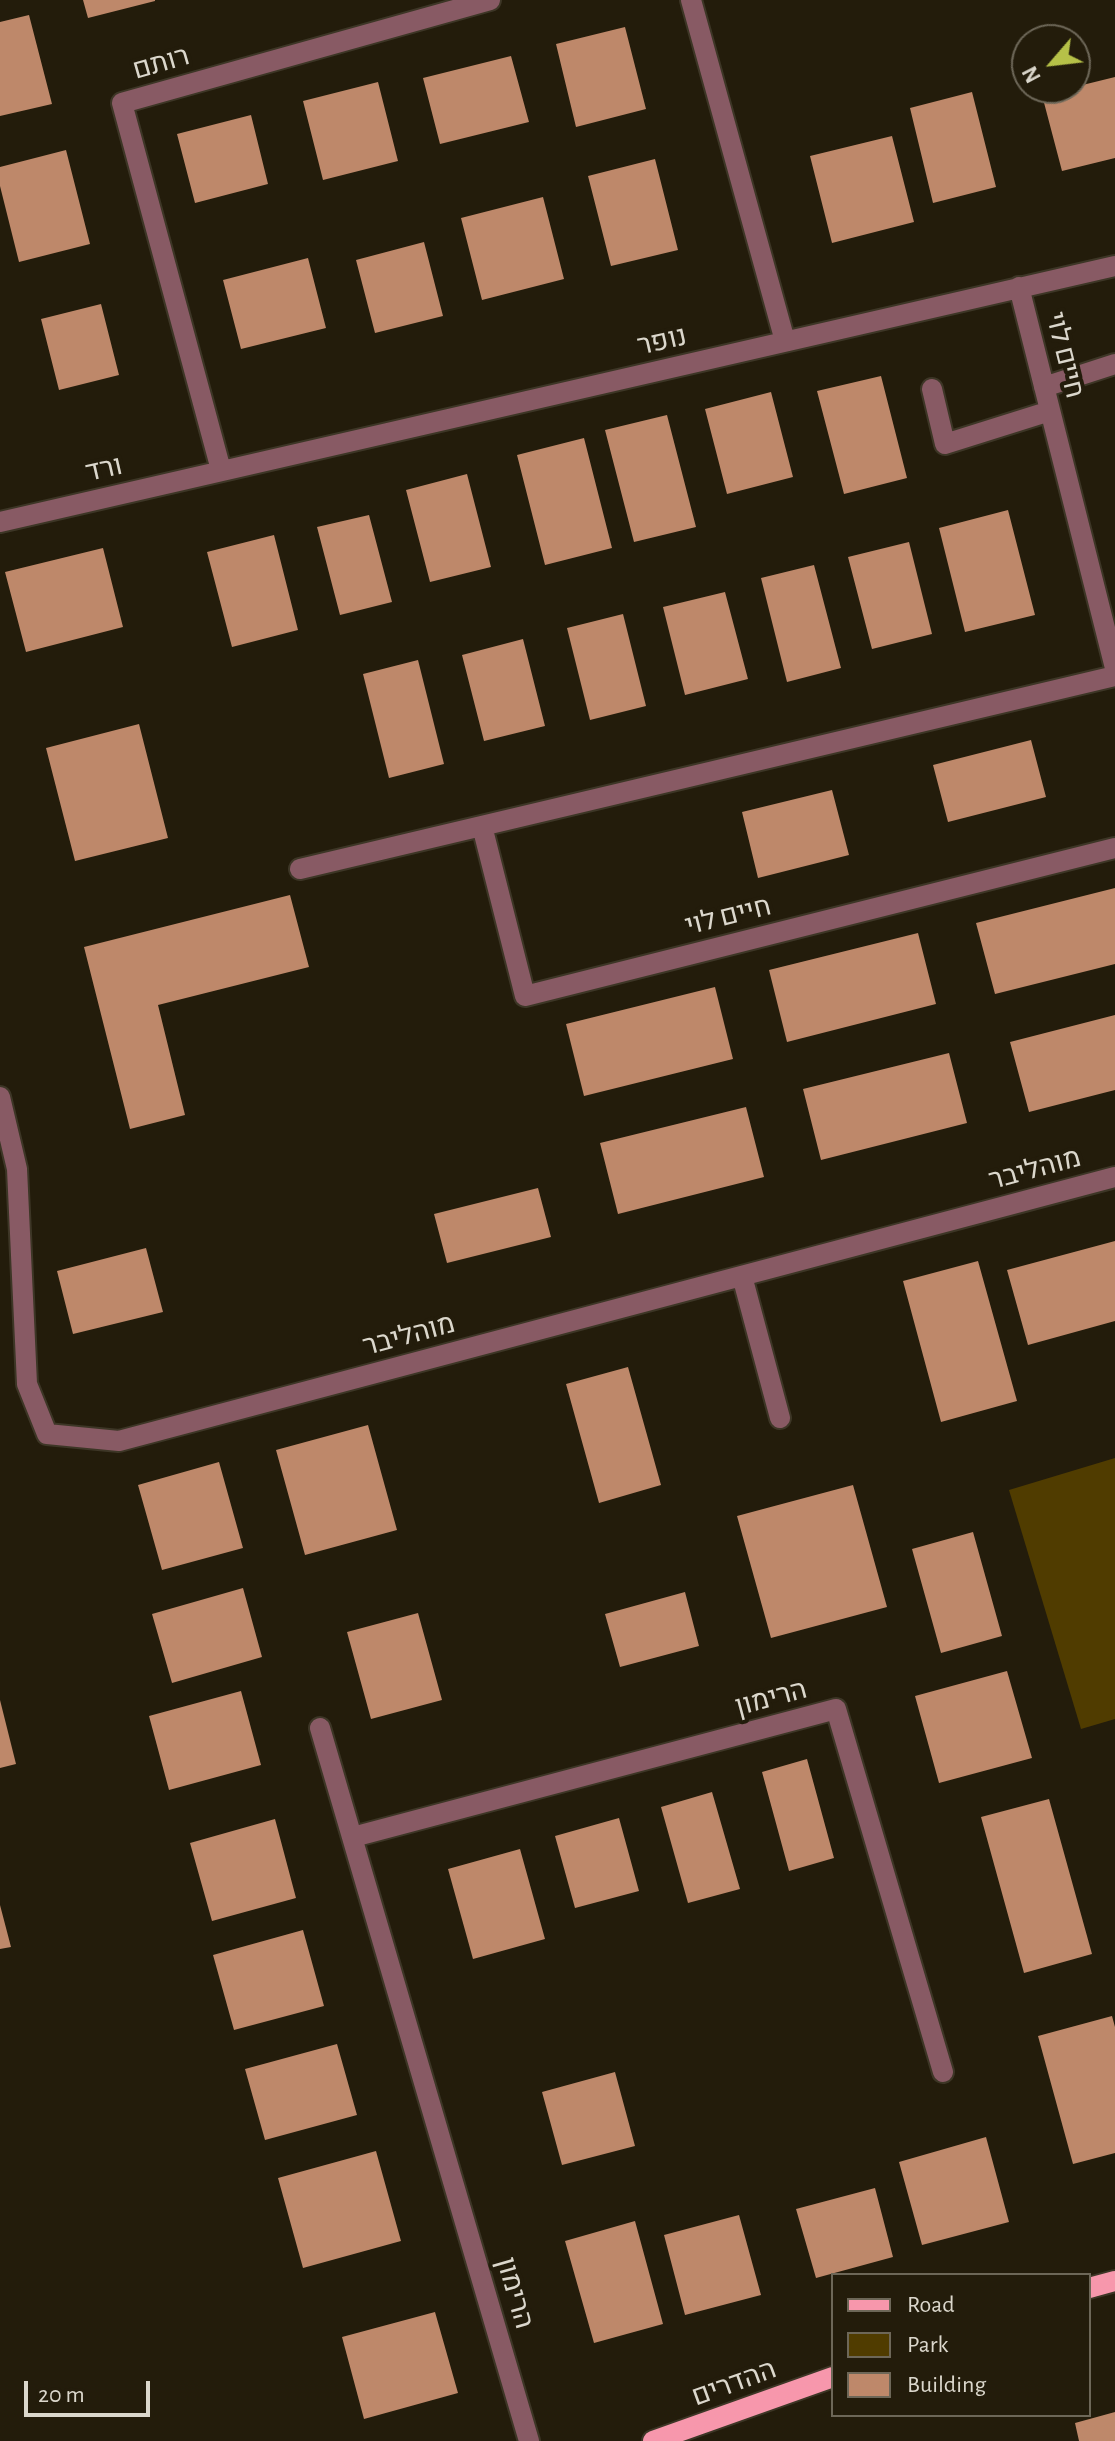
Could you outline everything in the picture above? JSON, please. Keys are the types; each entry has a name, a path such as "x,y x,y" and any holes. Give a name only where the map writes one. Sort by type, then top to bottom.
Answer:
{"main road":[{"path":"1091,2287 1115,2281"},
{"name":"ההדרים","path":"653,2441 831,2378"}],"street":[{"name":"רותם","path":"221,470 122,103 490,0"},
{"path":"691,0 785,341"},
{"name":"נופר","path":"221,470 1115,266"},
{"name":"חיים לוי","path":"1019,287 1115,668"},
{"path":"1044,387 1115,364"},
{"path":"932,389 945,444 1050,411"},
{"name":"ורד","path":"0,522 221,470"},
{"path":"300,869 1115,676"},
{"name":"חיים לוי","path":"482,826 525,996 1115,848"},
{"name":"מוהליבר","path":"0,1097 17,1169 27,1384 47,1434 119,1441 1115,1177"},
{"path":"742,1276 780,1418"},
{"name":"הרימון","path":"353,1837 836,1709 943,2072"},
{"name":"הרימון","path":"320,1728 529,2441"}],"green space":[{"path":"1115,1458 1115,1719 1081,1729 1009,1490"}],"building":[{"path":"83,0 155,0 155,1 88,18"},
{"path":"29,15 52,104 0,116 0,22"},
{"path":"625,27 646,109 576,127 556,44"},
{"path":"511,56 529,122 440,144 423,78"},
{"path":"1115,77 1115,158 1062,171 1044,104 1091,104 1091,83"},
{"path":"378,82 398,161 323,180 303,101"},
{"path":"972,92 996,187 933,203 910,108"},
{"path":"251,115 268,184 195,203 177,134"},
{"path":"892,136 914,222 832,243 810,156"},
{"path":"66,150 90,244 19,262 0,186 0,167"},
{"path":"655,159 678,250 611,266 588,176"},
{"path":"543,197 564,279 482,300 461,218"},
{"path":"424,242 443,316 375,333 356,260"},
{"path":"308,258 326,328 241,349 223,280"},
{"path":"101,304 119,375 59,390 41,319"},
{"path":"881,376 907,478 844,494 817,391"},
{"path":"771,392 793,477 727,494 705,409"},
{"path":"667,415 696,527 634,542 605,430"},
{"path":"584,438 612,548 545,565 517,455"},
{"path":"467,474 491,567 430,582 406,490"},
{"path":"1008,510 1035,615 965,632 939,528"},
{"path":"369,515 392,602 340,615 317,527"},
{"path":"274,535 298,630 232,647 207,552"},
{"path":"909,542 932,634 872,649 848,557"},
{"path":"103,548 123,627 26,652 5,572"},
{"path":"814,565 841,668 787,682 761,578"},
{"path":"725,592 748,679 685,695 663,607"},
{"path":"623,614 646,706 590,720 567,628"},
{"path":"523,639 545,726 484,741 462,655"},
{"path":"418,660 444,764 389,778 363,674"},
{"path":"139,724 168,838 75,861 46,748"},
{"path":"1031,740 1046,797 948,822 933,765"},
{"path":"832,790 849,855 758,878 742,812"},
{"path":"1115,888 1115,964 995,994 976,923"},
{"path":"290,895 309,967 158,1005 185,1115 130,1129 84,947"},
{"path":"918,933 936,1004 787,1042 769,970"},
{"path":"715,987 733,1059 584,1096 566,1024"},
{"path":"1115,1015 1115,1090 1029,1112 1010,1042"},
{"path":"949,1053 967,1123 821,1160 803,1089"},
{"path":"746,1107 764,1177 618,1214 600,1143"},
{"path":"538,1188 551,1237 447,1263 434,1214"},
{"path":"1115,1241 1115,1321 1028,1345 1007,1270"},
{"path":"146,1248 163,1312 73,1334 57,1271"},
{"path":"978,1261 1017,1401 941,1422 903,1281"},
{"path":"628,1367 661,1485 599,1503 566,1384"},
{"path":"368,1425 397,1530 305,1555 276,1450"},
{"path":"219,1462 243,1548 162,1570 138,1485"},
{"path":"853,1485 887,1607 771,1638 737,1516"},
{"path":"973,1532 1002,1636 941,1653 912,1549"},
{"path":"243,1588 262,1657 172,1683 152,1614"},
{"path":"685,1592 699,1646 620,1667 605,1614"},
{"path":"418,1613 442,1700 371,1719 347,1632"},
{"path":"1007,1671 1032,1758 939,1783 915,1696"},
{"path":"241,1691 261,1765 169,1790 149,1716"},
{"path":"0,1700 16,1764 0,1768"},
{"path":"807,1759 834,1858 789,1871 762,1772"},
{"path":"712,1792 740,1889 688,1903 661,1807"},
{"path":"1049,1799 1092,1954 1024,1973 981,1817"},
{"path":"619,1818 639,1891 575,1908 555,1836"},
{"path":"275,1819 296,1898 212,1921 190,1843"},
{"path":"520,1849 545,1939 473,1959 448,1869"},
{"path":"0,1905 11,1947 0,1949"},
{"path":"303,1930 324,2006 234,2030 213,1955"},
{"path":"1112,2016 1115,2027 1115,2153 1073,2164 1038,2036"},
{"path":"337,2044 357,2115 265,2140 245,2069"},
{"path":"615,2072 635,2146 562,2165 542,2092"},
{"path":"986,2137 1009,2222 922,2245 899,2162"},
{"path":"376,2151 401,2241 303,2268 278,2178"},
{"path":"875,2188 893,2257 816,2278 796,2209"},
{"path":"739,2215 761,2295 685,2315 664,2235"},
{"path":"635,2221 663,2324 594,2343 565,2241"},
{"path":"435,2312 458,2393 364,2419 342,2337"},
{"path":"1115,2412 1115,2441 1079,2441 1075,2423"}]}
